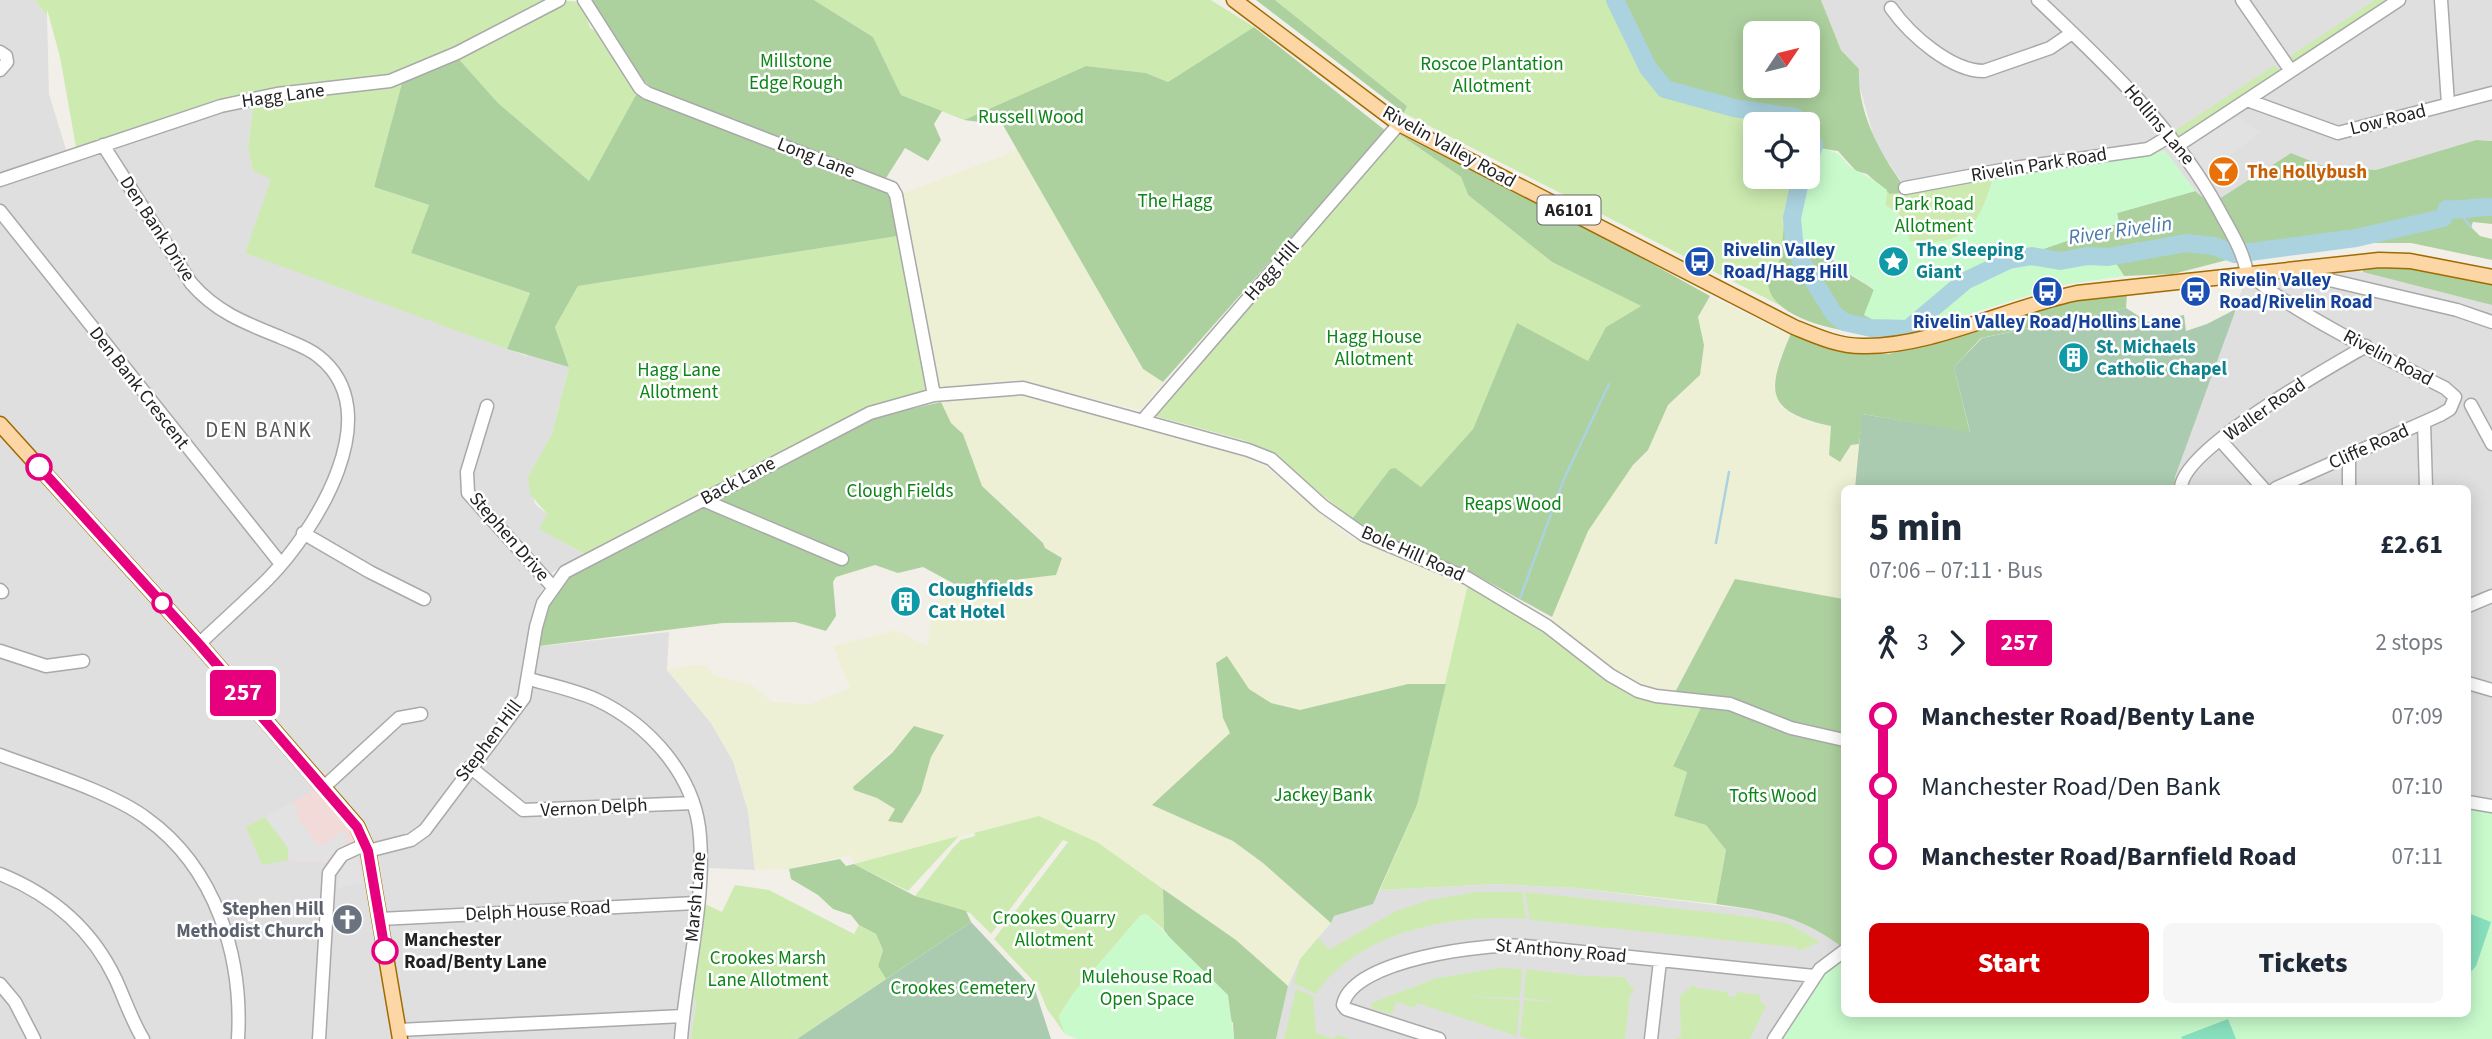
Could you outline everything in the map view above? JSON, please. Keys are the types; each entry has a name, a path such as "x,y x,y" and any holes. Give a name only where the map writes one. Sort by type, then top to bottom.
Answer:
{"main road":[{"name":"Rivelin Valley Road","path":"1234,0 1399,124 1794,327 1842,344 1861,346 1910,342 2038,301 2077,293 2248,270 2379,260 2410,261 2492,277"},
{"path":"0,424 199,644 350,817 367,848 400,1034"}],"street":[{"name":"Hagg Lane","path":"0,180 255,98 390,81 457,53 559,0"},
{"name":"Long Lane","path":"584,0 640,88 648,93 891,188 896,195 934,395"},
{"name":"Hollins Lane","path":"2038,0 2137,97 2174,141 2206,184 2248,270"},
{"path":"2242,0 2291,72"},
{"name":"Rivelin Park Road","path":"1905,188 2007,169 2148,149 2174,141 2247,100 2399,0"},
{"path":"2441,0 2448,104"},
{"path":"1891,8 1943,58 1974,71 1984,71 2050,48 2072,33"},
{"path":"0,52 6,56 7,62 0,70"},
{"name":"Low Road","path":"2247,100 2338,133 2492,93"},
{"name":"Hagg Hill","path":"1144,419 1399,124"},
{"name":"Den Bank Drive","path":"103,145 191,283 204,298 236,319 308,349 331,369 341,383 348,416 343,458 332,486 303,533 281,564 199,644"},
{"name":"Den Bank Crescent","path":"0,211 209,477 281,564"},
{"path":"2306,267 2321,278 2457,310 2492,322"},
{"name":"Rivelin Road","path":"2248,270 2264,288 2445,388 2455,397"},
{"name":"Waller Road","path":"2181,485 2186,470 2263,408 2366,346"},
{"name":"Bole Hill Road","path":"934,395 1023,388 1227,442 1271,459 1323,506 1364,535 1467,578 1546,626 1610,675 1638,691 1656,696 1730,704 1791,728 1841,739"},
{"name":"Back Lane","path":"552,586 578,564 870,413 934,395"},
{"name":"Cliffe Road","path":"2283,485 2450,409 2455,397"},
{"path":"2471,405 2492,444"},
{"name":"Stephen Drive","path":"487,406 467,472 468,493 552,586"},
{"path":"2424,422 2426,485"},
{"path":"2221,441 2260,485"},
{"path":"2349,456 2349,485"},
{"path":"702,500 842,559"},
{"path":"303,533 370,572 424,599"},
{"name":"Stephen Hill","path":"319,1039 329,873 342,855 420,835 524,698 536,627 552,586"},
{"path":"2471,605 2492,596"},
{"path":"0,651 46,666 83,661"},
{"name":"Marsh Lane","path":"528,679 574,691 621,713 668,756 693,803 701,846 681,1039"},
{"path":"2471,683 2492,690"},
{"path":"324,786 399,718 421,714"},
{"path":"0,755 127,806 147,818 171,839 212,896 230,944 240,993 238,1039"},
{"name":"Vernon Delph","path":"470,767 523,810 693,803"},
{"path":"2471,802 2492,806"},
{"path":"0,874 57,905 92,938 115,978 143,1039"},
{"name":"Delph House Road","path":"380,919 696,903"},
{"name":"St Anthony Road","path":"1439,1039 1346,1009 1343,1005 1344,998 1372,976 1397,964 1488,945 1814,976"},
{"path":"1774,1039 1814,976 1841,954"},
{"path":"1651,1039 1660,961"},
{"path":"0,984 15,1002 34,1039"},
{"path":"400,1034 683,1016"}],"shaded area":[{"path":"0,0 35,0 47,16 49,94 68,156 254,102 248,146 271,179 437,322 527,356 528,353 569,367 552,434 529,477 535,504 547,514 540,529 585,554 553,572 542,590 534,608 533,647 669,632 667,670 711,723 733,761 748,811 755,870 709,868 693,998 696,1002 691,1039 0,1039"},
{"path":"1821,0 2492,0 2492,141 2476,140 2376,170 2321,165 2291,153 2211,204 2195,191 2165,151 1908,192 1875,142 1859,84 1859,69 1841,50"},
{"path":"2230,112 2261,132 2205,174 2180,143"},
{"path":"2339,267 2406,281 2492,305 2492,811 2471,808 2471,485 2174,485 2246,278"},
{"path":"323,785 366,844 334,863 282,860 262,865 246,827"},
{"path":"293,802 300,811 296,814 318,845 326,844 343,830 346,835 348,840 326,861 288,860 288,848 265,817"},
{"path":"358,857 364,883 338,888 343,861"},
{"path":"1496,884 1577,888 1770,912 1798,919 1841,945 1841,948 1813,970 1773,1028 1769,1039 1276,1039 1288,986 1300,959 1334,916 1372,904 1380,890"}],"green space":[{"path":"35,0 547,0 451,49 388,75 305,88 256,92 76,147 60,57 47,9 47,16"},
{"name":"Millstone Edge Rough","path":"592,0 814,0 873,37 901,95 942,111 934,124 941,140 928,161 905,148 886,178 653,89 644,81"},
{"path":"814,0 1211,0 1254,27 1168,82 1146,73 1086,66 964,120 901,95 873,37"},
{"path":"1256,0 1275,0 1407,106 1404,113"},
{"name":"Roscoe Plantation Allotment","path":"1275,0 1611,0 1632,51 1646,75 1666,95 1743,118 1743,189 1793,189 1781,254 1778,265 1775,263 1770,289 1781,306 1404,113 1407,106"},
{"path":"1619,0 1821,0 1841,50 1859,69 1862,103 1873,134 1908,192 1890,194 1867,174 1856,171 1838,151 1820,148 1820,112 1788,112 1726,103 1671,87 1652,67"},
{"path":"2375,0 2390,0 2295,63 2290,56"},
{"path":"567,1 582,2 590,28 600,33 637,93 590,182 498,103 457,57"},
{"name":"The Hagg","path":"1254,27 1386,131 1163,382 1143,369 1003,125 964,120 1086,66 1146,73 1168,82"},
{"path":"457,57 498,103 589,181 637,93 887,190 891,195 898,236 578,286 555,327 569,367 507,349 530,293 411,253 429,205 374,187 402,83"},
{"path":"2275,65 2279,72 2187,134 2178,135 2173,132"},
{"path":"402,83 374,187 429,205 411,253 530,293 507,349 245,253 271,179 253,171 248,146 254,102"},
{"name":"Hagg House Allotment","path":"1399,134 1461,177 1468,195 1552,262 1641,306 1606,327 1588,361 1517,324 1473,429 1421,487 1395,469 1390,469 1352,519 1267,450 1243,440 1155,416"},
{"name":"Reaps Wood","path":"1399,134 1602,236 1710,296 1698,317 1704,345 1700,375 1668,405 1648,450 1633,465 1588,531 1552,617 1465,569 1394,544 1352,519 1390,469 1395,468 1421,487 1473,429 1517,323 1588,361 1606,327 1641,306 1552,262 1468,195 1461,177"},
{"path":"2476,140 2492,141 2492,224 2473,222 2471,227 2480,236 2492,239 2492,260 2411,243 2352,243 2262,251 2173,274 2124,276 2115,262 2137,243 2060,264 2043,249 2119,223 2117,213 2195,191 2211,204 2291,153 2321,165 2376,170"},
{"path":"1820,148 1835,152 1851,168 1887,190 1885,205 1899,214 1910,241 1945,241 1968,229 1983,207 1994,175 2165,151 2195,191 2117,213 2119,223 2043,249 2060,264 2139,242 2115,262 2124,276 2062,285 1915,331 1885,335 1875,321 1864,315 1874,289 1843,269 1827,250 1819,247 1804,250 1800,224 1805,189 1820,189"},
{"path":"1018,150 1142,369 1163,382 1140,410 1016,380 940,388 901,194"},
{"name":"Park Road Allotment","path":"1994,175 1976,220 1968,229 1945,241 1910,241 1899,214 1885,205 1887,190"},
{"path":"1791,190 1794,205 1790,240 1795,258 1812,248 1823,250 1845,271 1874,290 1875,321 1885,335 1817,324 1783,308 1773,297 1768,278 1774,263 1778,265"},
{"name":"Hagg Lane Allotment","path":"898,236 928,390 873,405 585,554 539,529 547,514 530,494 528,477 552,434 569,367 555,327 578,286"},
{"path":"2363,261 2492,281 2492,305 2363,272"},
{"path":"2127,294 2126,308 1981,338 1954,367 1970,433 1863,414 1859,444 1851,445 1840,462 1829,455 1831,426 1792,413 1782,405 1776,395 1778,369 1792,331 1854,354 1889,354 2079,299"},
{"path":"1710,296 1790,335 1778,363 1774,387 1780,406 1799,419 1832,426 1829,455 1841,461 1851,445 1859,444 1855,485 1841,485 1841,599 1735,579 1673,696 1650,690 1603,664 1567,632 1555,626 1552,617 1559,588 1588,531 1633,465 1648,450 1668,405 1700,374 1704,345 1698,317"},
{"path":"2126,308 2148,322 2184,315 2186,331 2236,309 2174,485 1855,485 1862,414 1970,432 1954,367 1982,338"},
{"path":"1002,392 1033,396 1035,401 1040,398 1196,438 1270,470 1351,538 1468,584 1446,684 1408,684 1300,710 1271,703 1248,689 1227,657 1216,663 1223,718 1230,733 1153,805 1233,841 1263,863 1331,923 1300,959 1288,986 1236,940 1097,842 1039,816 854,864 851,855 789,869 755,870 748,811 733,761 711,723 667,670 693,665 707,666 714,676 751,684 772,702 810,704 850,688 833,646 896,630 927,646 931,621 949,583 977,596 1013,580 1056,575 1062,558 1067,559 1044,548 1043,542 982,486 963,434 951,423 941,402","holes":["913,730 944,736 931,757 921,792 888,821 895,809 855,785"]},
{"name":"Clough Fields","path":"941,402 951,423 963,434 982,486 1043,543 1045,548 1062,558 1056,575 1013,580 977,596 923,567 898,573 875,565 836,577 833,582 836,616 826,631 795,622 723,623 539,646 547,606 568,576 872,418"},
{"name":"Tofts Wood","path":"1735,579 1841,599 1841,946 1797,921 1767,912 1716,904 1726,850 1706,825 1674,816 1687,772 1673,766 1704,701 1672,698"},
{"path":"1468,584 1520,614 1607,678 1652,702 1704,701 1673,765 1687,772 1674,816 1706,825 1726,850 1716,904 1577,888 1496,884 1380,890 1417,805"},
{"name":"Jackey Bank","path":"1227,656 1249,689 1271,703 1300,710 1408,684 1446,684 1417,805 1373,904 1334,916 1331,923 1263,863 1233,841 1152,805 1230,733 1223,718 1216,663"},
{"path":"914,726 944,735 931,757 921,792 902,823 888,821 895,809 877,798 854,790 853,787 892,753"},
{"path":"2471,808 2492,811 2492,1039 1779,1039 1823,975 1841,959 1841,1017 2471,1017"},
{"name":"Crookes Quarry Allotment","path":"1039,816 1097,842 1163,889 1164,930 1146,914 1140,916 1073,994 1059,1016 1065,1034 1047,1009 1037,985 994,939 1068,842 1063,840 991,934 970,913 915,896 961,840 975,836 974,833"},
{"path":"265,817 289,848 288,860 262,865 246,827"},
{"path":"959,836 908,891 854,864"},
{"path":"840,859 846,866 854,864 915,896 966,911 971,922 886,979 878,966 883,950 876,934 859,925 851,915 833,909 818,895 791,879 789,869"},
{"name":"Crookes Marsh Lane Allotment","path":"735,885 769,890 854,934 859,925 876,934 883,950 878,966 886,979 797,1039 691,1039 696,1002 693,998 705,904 722,912"},
{"path":"1163,889 1236,940 1288,986 1276,1039 1234,1039 1233,1023 1164,930"},
{"path":"1476,892 1522,892 1526,919 1469,919 1410,931 1382,941 1357,955 1334,972 1316,994 1294,983 1300,959 1318,938 1329,950 1394,912 1429,900"},
{"path":"1525,892 1745,916 1789,924 1820,942 1799,951 1796,947 1530,920"},
{"name":"Mulehouse Road Open Space","path":"1146,914 1228,995 1234,1039 1077,1039 1065,1034 1059,1017 1073,994 1140,916"},
{"path":"2471,914 2491,922 2476,966 2471,972"},
{"name":"Crookes Cemetery","path":"971,922 1035,990 1051,1039 797,1039"},
{"path":"1499,968 1522,969 1520,998 1460,996 1520,1000 1517,1036 1417,1003 1415,1008 1396,1002 1392,1014 1373,1009 1371,1003 1437,978"},
{"path":"1526,969 1584,976 1624,977 1634,990 1630,995 1625,1039 1528,1039 1520,1036 1524,1000 1563,1003 1524,998"},
{"path":"1693,985 1697,988 1728,992 1728,996 1736,997 1736,992 1760,995 1760,1001 1766,1006 1750,1039 1676,1039 1681,1037 1680,996"},
{"path":"1296,989 1313,996 1316,1033 1334,1039 1284,1039"},
{"path":"2228,1019 2236,1039 2181,1037"},
{"path":"1337,1035 1350,1039 1334,1039"}],"waterway":[{"name":"River Rivelin","path":"1615,0 1648,68 1665,89 1734,108 1761,112"},
{"name":"River Rivelin","path":"1798,189 1792,218 1794,240 1801,261 1834,314 1844,322 1871,328 1908,329 1965,281 2009,260 2032,256 2060,261 2088,256 2108,257 2186,243 2214,246 2235,254 2356,238 2443,218 2447,209 2492,207"},
{"path":"2458,211 2471,227"},
{"path":"1520,598 1564,479 1609,384"},
{"path":"1716,543 1729,472"}],"bus line":[{"name":"257","path":"39,467 199,644 357,827 368,851 385,951"}],"place":[{"name":"The Hollybush","path":"2224,172"},
{"name":"Rivelin Valley Road/Hagg Hill","path":"1700,261"},
{"name":"The Sleeping Giant","path":"1893,261"},
{"name":"Rivelin Valley Road/Hollins Lane","path":"2047,291"},
{"name":"Rivelin Valley Road/Rivelin Road","path":"2196,291"},
{"name":"St. Michaels Catholic Chapel","path":"2073,358"},
{"name":"Cloughfields Cat Hotel","path":"905,601"},
{"name":"Stephen Hill Methodist Church","path":"347,920"},
{"name":"Manchester Road/Benty Lane","path":"385,951"}],"district":[{"name":"DEN BANK","path":"259,430"}],"park label":[{"name":"Russell Wood","path":"1031,117"}]}
